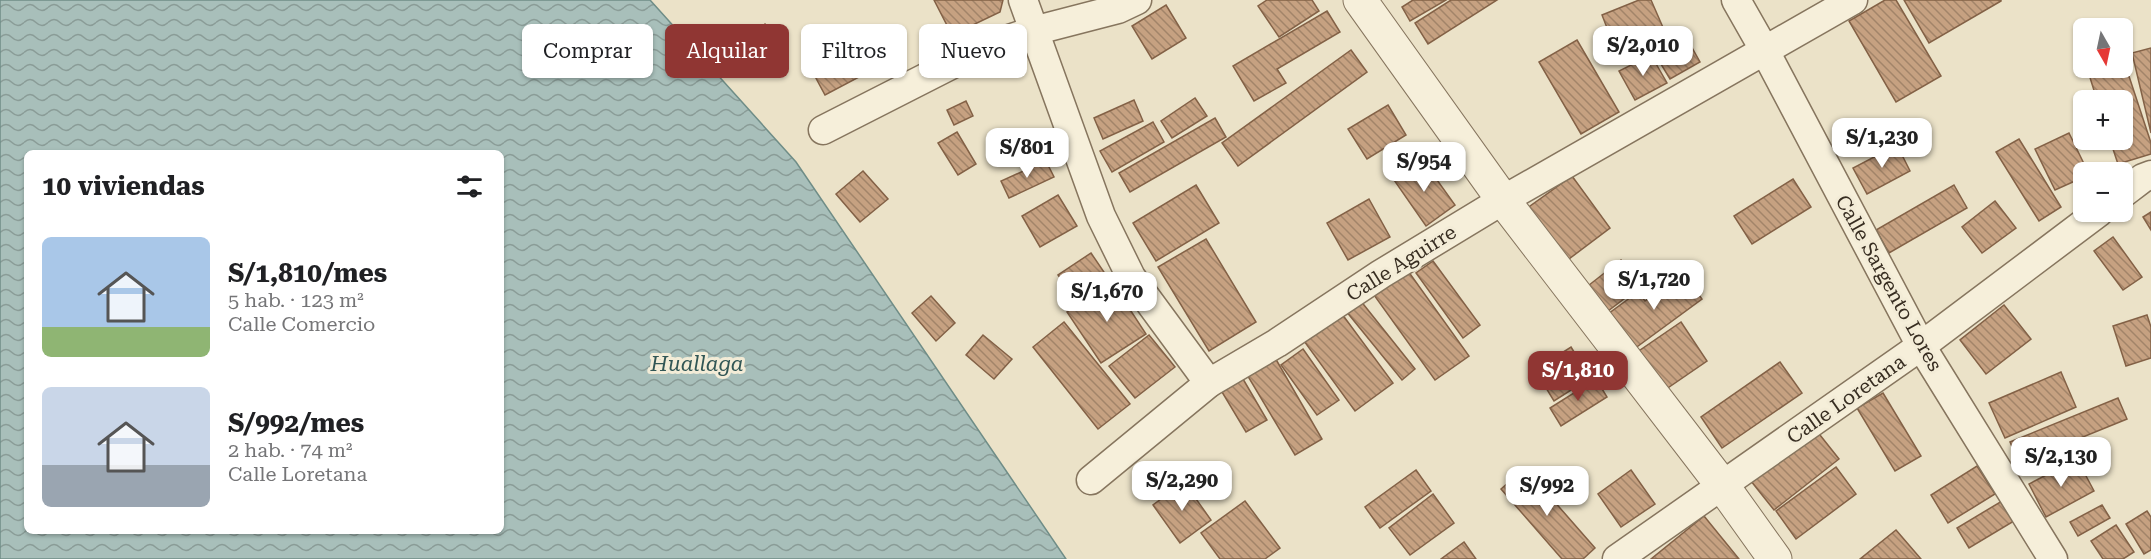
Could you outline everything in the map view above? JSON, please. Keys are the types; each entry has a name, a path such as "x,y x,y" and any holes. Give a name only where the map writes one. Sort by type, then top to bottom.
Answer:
{"street":[{"path":"1023,0 1101,216 1131,277 1209,383"},
{"path":"823,130 988,46 1033,31 1118,9 1137,0"},
{"path":"1360,0 1503,201 1722,485 1775,559"},
{"name":"Calle Sargento Lores","path":"1736,0 1921,346 2054,559"},
{"name":"Calle Aguirre","path":"1091,480 1209,383 1276,343 1381,274 1503,201 1854,0"},
{"path":"2133,186 2151,175"},
{"name":"Calle Loretana","path":"1617,559 1921,346 2086,222"}],"water":[{"name":"Huallaga","path":"0,0 650,0 672,24 665,24 665,78 720,78 796,162 1066,559 0,559"}],"building":[{"path":"934,0 1003,0 1000,12 975,24 946,24"},
{"path":"1267,0 1312,0 1319,11 1279,37 1258,6"},
{"path":"1413,0 1446,0 1410,21 1402,7"},
{"path":"1451,0 1497,0 1428,44 1415,23"},
{"path":"1639,0 1651,0 1665,32 1616,51 1602,15"},
{"path":"1885,0 1896,0 1941,76 1896,102 1849,21"},
{"path":"1904,0 2001,0 2001,1 1929,43"},
{"path":"1166,5 1186,38 1152,59 1132,26"},
{"path":"1327,11 1340,32 1277,69 1286,83 1254,101 1233,66"},
{"path":"1681,28 1700,62 1670,79 1650,46"},
{"path":"1577,40 1619,112 1581,134 1539,62"},
{"path":"2151,48 2151,133 2133,57 2133,53"},
{"path":"1351,50 1367,72 1238,166 1222,143"},
{"path":"1651,55 1667,83 1635,100 1619,71"},
{"path":"816,78 857,78 825,95"},
{"path":"2090,78 2130,78 2151,143 2151,154 2117,162 2113,150 2133,150 2133,90 2094,90"},
{"path":"1195,98 1207,116 1172,138 1161,121"},
{"path":"1134,100 1143,121 1103,139 1094,118"},
{"path":"966,101 973,116 954,125 947,110"},
{"path":"1388,105 1406,135 1367,159 1348,129"},
{"path":"1215,118 1226,137 1130,192 1119,173"},
{"path":"1153,122 1164,142 1112,172 1100,151"},
{"path":"957,132 976,164 958,175 938,143"},
{"path":"2069,133 2073,141 2073,150 2077,150 2083,162 2073,162 2073,182 2055,190 2035,149"},
{"path":"2019,139 2061,207 2039,221 1996,152"},
{"path":"1897,145 1910,171 1867,194 1853,168"},
{"path":"1422,159 1455,205 1426,226 1394,180"},
{"path":"1046,161 1054,177 1009,198 1001,181"},
{"path":"863,171 888,199 860,222 836,194"},
{"path":"1572,176 1610,228 1565,262 1526,209"},
{"path":"1793,179 1811,207 1752,244 1734,216"},
{"path":"1196,185 1219,223 1156,261 1133,223"},
{"path":"1954,185 1967,208 1889,253 1876,230"},
{"path":"1058,195 1077,226 1040,247 1022,216"},
{"path":"1369,199 1390,237 1348,260 1327,223"},
{"path":"1995,201 2016,228 1982,253 1962,227"},
{"path":"2151,212 2151,230 2143,217"},
{"path":"2113,237 2142,277 2123,290 2094,251"},
{"path":"1206,239 1256,322 1209,351 1158,267"},
{"path":"1091,253 1108,278 1076,300 1058,275"},
{"path":"1621,260 1641,286 1604,314 1584,289"},
{"path":"1433,261 1480,325 1463,338 1416,273"},
{"path":"1408,271 1469,356 1435,380 1374,295"},
{"path":"1683,273 1702,299 1634,349 1608,314 1638,292 1645,301"},
{"path":"1112,282 1146,334 1101,363 1067,312"},
{"path":"931,296 955,323 936,341 912,313"},
{"path":"1360,300 1415,369 1402,380 1346,311"},
{"path":"2004,305 2031,339 1986,374 1960,340"},
{"path":"1342,314 1393,383 1355,411 1304,341"},
{"path":"2147,315 2151,327 2151,358 2126,366 2113,326"},
{"path":"1064,322 1130,404 1098,429 1033,347"},
{"path":"1681,322 1707,361 1659,394 1633,355"},
{"path":"983,335 1012,359 994,379 966,355"},
{"path":"1149,335 1175,367 1135,398 1109,366"},
{"path":"1571,347 1590,378 1554,401 1535,370"},
{"path":"1303,349 1339,400 1317,415 1281,365"},
{"path":"1274,356 1322,439 1295,455 1246,373"},
{"path":"1780,362 1802,393 1722,448 1701,417"},
{"path":"2061,372 2076,407 2005,438 1989,403"},
{"path":"1243,379 1267,420 1246,432 1222,392"},
{"path":"1596,379 1607,397 1561,426 1550,408"},
{"path":"1883,393 1921,456 1895,471 1857,408"},
{"path":"2118,398 2127,419 2019,463 2010,442"},
{"path":"1816,430 1839,459 1774,510 1751,481"},
{"path":"2077,459 2094,491 2046,517 2029,484"},
{"path":"1977,466 1995,494 1948,523 1931,495"},
{"path":"1836,467 1856,494 1796,539 1776,511"},
{"path":"1525,468 1595,548 1583,559 1562,559 1501,489"},
{"path":"1416,470 1431,491 1380,528 1365,507"},
{"path":"1631,470 1655,504 1621,527 1598,494"},
{"path":"1184,482 1211,520 1180,543 1153,505"},
{"path":"1433,494 1454,523 1410,555 1389,528"},
{"path":"1245,501 1280,548 1265,559 1220,559 1201,533"},
{"path":"2002,501 2014,521 1969,548 1957,528"},
{"path":"2102,505 2110,518 2078,536 2070,522"},
{"path":"2147,511 2151,517 2151,550 2144,554 2126,524"},
{"path":"1704,516 1739,559 1651,559"},
{"path":"2116,525 2134,552 2123,559 2103,559 2091,541"},
{"path":"1896,530 1921,559 1860,559"},
{"path":"1464,542 1476,559 1441,559"}]}
